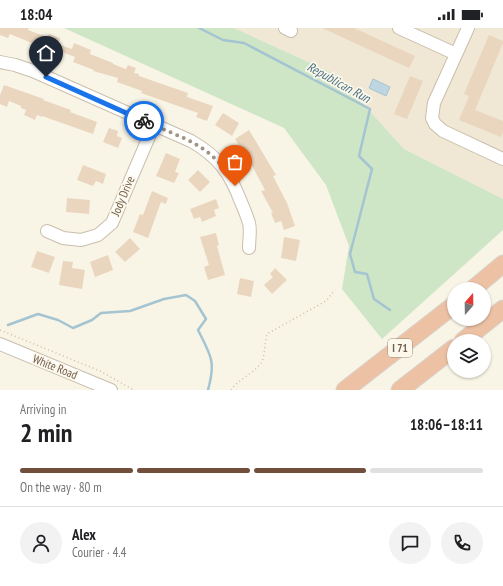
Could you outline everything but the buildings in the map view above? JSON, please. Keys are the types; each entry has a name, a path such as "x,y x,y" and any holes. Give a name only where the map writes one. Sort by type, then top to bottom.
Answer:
{"highway":[{"path":"481,282 503,264"},
{"path":"472,334 503,309"},
{"name":"I 71","path":"344,390 447,310"},
{"path":"477,330 503,321"},
{"path":"400,390 447,353"}],"street":[{"path":"399,28 456,54"},
{"path":"468,28 434,103 432,118 435,124 443,131 503,159"},
{"path":"0,62 33,71 205,149 218,160 229,174 249,224 249,248"},
{"name":"Jody Drive","path":"47,231 63,238 81,240 98,235 112,223 154,125"},
{"name":"White Road","path":"0,344 87,386 111,390"}],"path":[{"path":"231,390 234,385 258,366 262,360 267,334 326,301 335,290"},
{"path":"0,330 100,371 134,390"}],"shaded area":[{"path":"234,28 503,28 503,199 404,149 337,75"}],"green space":[{"path":"64,28 234,28 337,75 404,149 503,199 503,230 382,339 342,289 349,246 326,185 284,128"}],"water":[{"path":"373,79 390,87 386,96 369,88"}],"waterway":[{"name":"Republican Run","path":"199,28 223,40 244,43 370,109 359,156 372,169 350,254 355,272 367,274 374,299 390,310"},
{"path":"8,325 38,314 58,320 73,328 92,320 101,313 130,311 164,299 186,295 195,301 206,319 198,330 211,359 212,372 208,390"}],"way so far":[{"path":"144,121 205,149 218,160 229,174 235,186"}],"route":[{"path":"46,77 144,121"}]}
